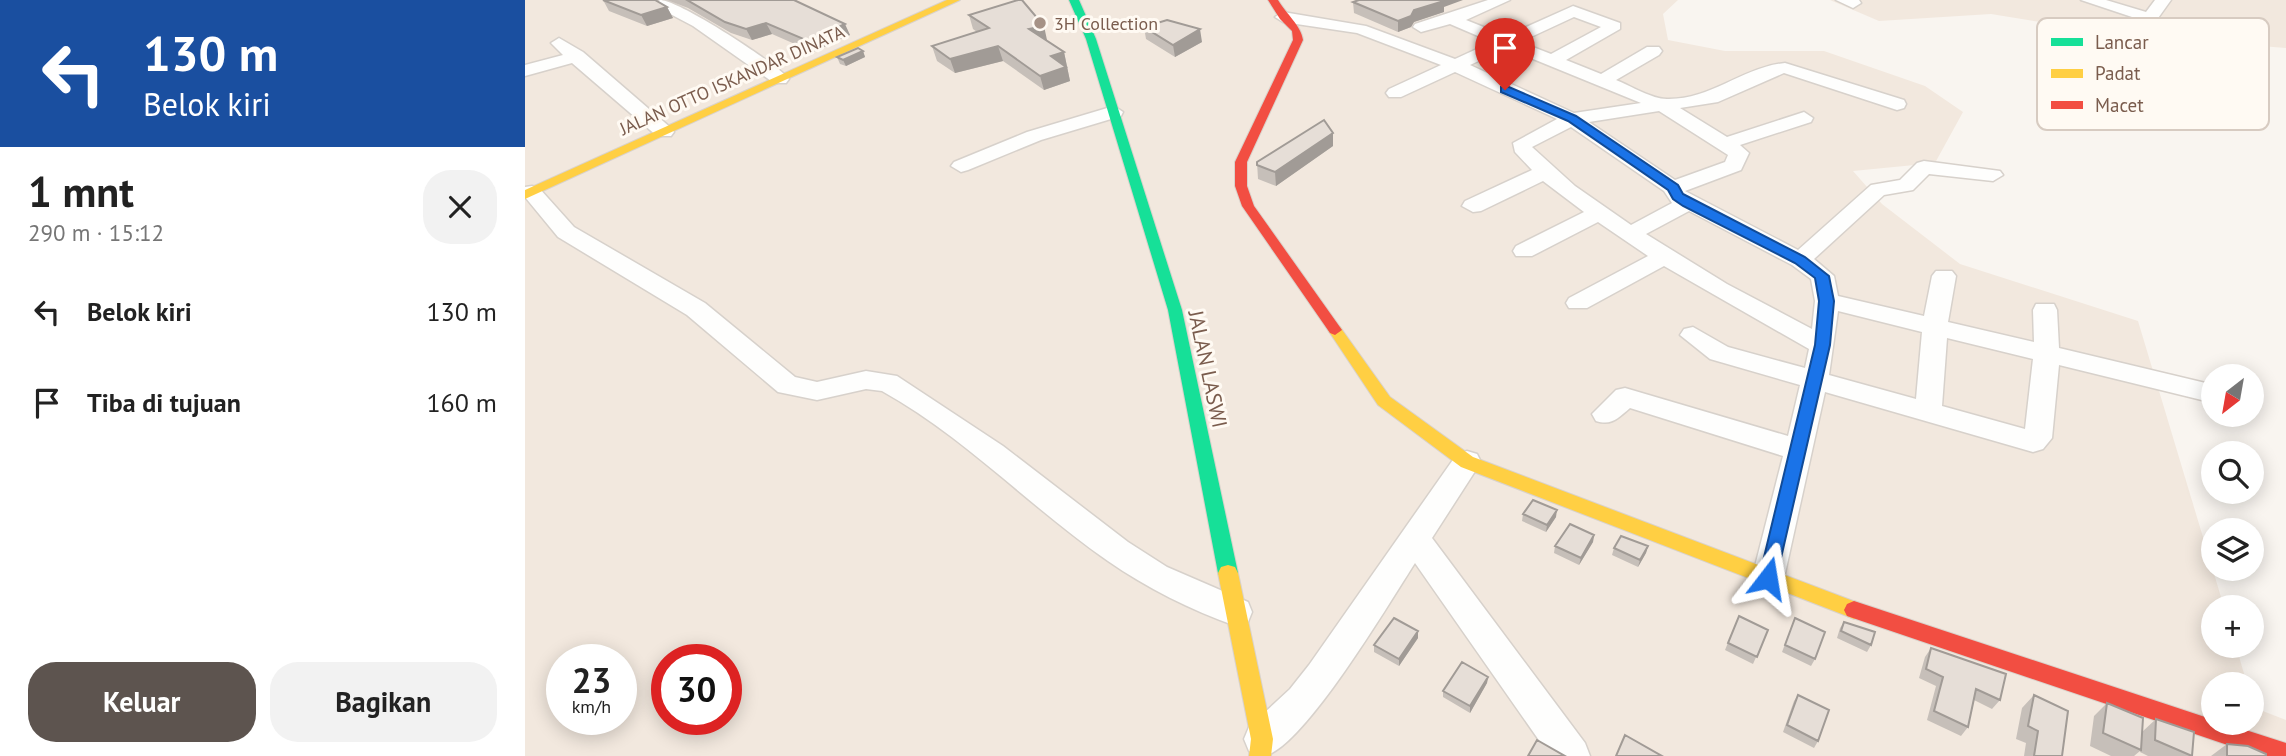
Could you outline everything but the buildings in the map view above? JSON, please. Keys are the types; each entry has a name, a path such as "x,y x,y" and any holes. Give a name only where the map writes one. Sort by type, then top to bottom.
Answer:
{"street":[{"name":"JALAN OTTO ISKANDAR DINATA","path":"528,193 955,0"},
{"name":"JALAN LASWI","path":"1074,0 1091,39 1175,310 1261,748"},
{"path":"1421,27 1458,17 1502,0"},
{"path":"2089,0 2150,18 2163,0"},
{"path":"663,4 716,33 780,79"},
{"path":"1278,9 1360,29 1458,66 1572,119 1680,195 1800,260 1822,276 1827,301 1823,345 1768,578"},
{"path":"1278,9 1297,30 1298,40 1241,162 1241,186 1248,206 1384,401 1467,462 1808,595 2286,754"},
{"path":"1395,93 1573,11 1614,26 1553,60"},
{"path":"1458,17 1457,22 1473,31 1553,60 1662,105 1739,153 1734,166 1680,195 1630,234"},
{"path":"559,43 664,132"},
{"path":"1602,81 1653,51"},
{"path":"525,71 577,56"},
{"path":"1823,345 1735,300 1664,257 1545,172 1522,148 1523,143 1572,119 1712,97 1774,69 1785,68 1897,104"},
{"path":"961,166 1034,136 1114,112"},
{"path":"1725,144 1804,118"},
{"path":"1800,260 1878,189 1906,186 1924,167 1993,175"},
{"path":"1473,206 1545,172"},
{"path":"528,193 566,232 696,309 787,385 817,391 866,380 888,383 982,446 1146,570 1188,593 1236,612"},
{"path":"1524,251 1599,213"},
{"path":"1578,303 1664,257"},
{"path":"1928,412 1935,326 1944,276"},
{"path":"1827,301 2201,391"},
{"path":"1693,335 1719,353 2033,442 2038,438 2047,353 2045,310"},
{"path":"1606,414 1625,397 1799,450"},
{"path":"1261,748 1321,676 1467,462"},
{"path":"1415,538 1572,756"}],"shaded area":[{"path":"525,0 1678,0 1663,14 1668,40 1725,51 1824,51 1925,86 1963,112 1935,163 1853,171 1882,204 1960,264 2138,321 2201,531 2201,581 2216,581 2220,595 2201,595 2201,658 2239,658 2244,672 2201,672 2201,735 2264,735 2264,711 2286,720 2286,756 525,756"},
{"path":"1830,0 2286,0 2286,48 2269,47 2269,18 2037,18 2037,21 1991,14 1879,21"}],"traffic: fast":[{"path":"1074,0 1091,39 1175,310 1228,573"}],"traffic: slow":[{"path":"525,195 955,0"},
{"path":"1335,330 1384,401 1467,462 1854,610"},
{"path":"1228,573 1262,739 1260,756"}],"traffic: jam":[{"path":"1273,0 1283,17 1297,30 1298,40 1241,162 1241,186 1248,206 1335,330"},
{"path":"1854,610 2286,754"}],"place":[{"name":"3H Collection","path":"1040,23"}],"route":[{"path":"1505,90 1572,119 1673,188 1678,197 1800,260 1822,276 1827,301 1823,345 1768,578"}]}
